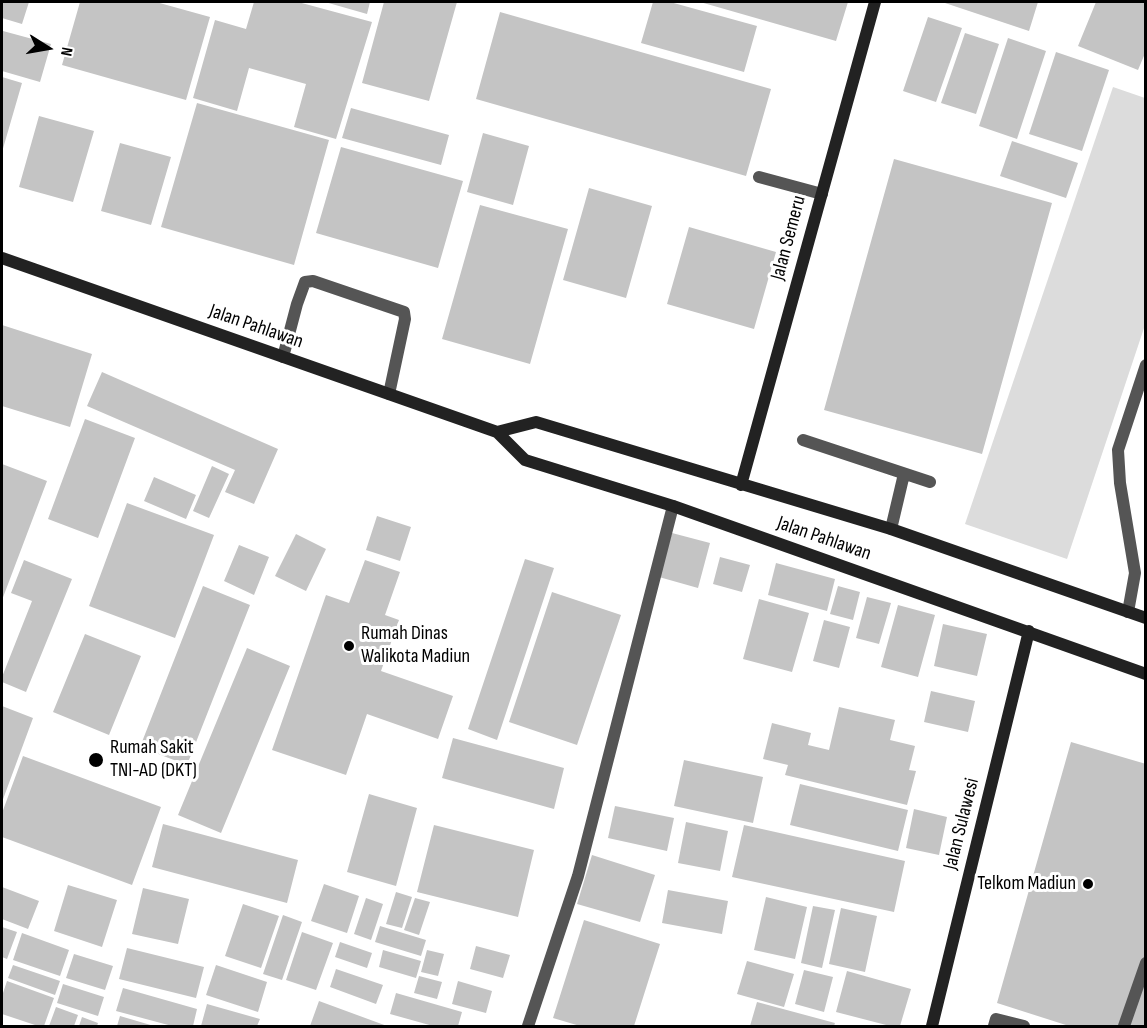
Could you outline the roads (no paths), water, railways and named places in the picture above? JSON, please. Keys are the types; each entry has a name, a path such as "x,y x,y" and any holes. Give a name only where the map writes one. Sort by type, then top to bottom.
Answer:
{"main road":[{"name":"Jalan Semeru","path":"741,485 875,2"},
{"name":"Jalan Pahlawan","path":"2,258 498,432 525,460 673,507 1146,674"},
{"name":"Jalan Pahlawan","path":"498,432 536,422 891,529 1146,618"},
{"name":"Jalan Sulawesi","path":"935,1026 1029,631"}],"street":[{"path":"759,177 822,194"},
{"path":"282,357 297,304 306,282 313,281 404,312 405,319 389,394"},
{"path":"1128,612 1135,573 1120,483 1118,450 1146,365"},
{"path":"803,440 930,482"},
{"path":"891,529 903,474"},
{"path":"528,1026 578,876 673,507"},
{"path":"1124,1026 1146,963"},
{"path":"994,1026 996,1019 1024,1026"}],"place":[{"name":"Rumah Dinas Walikota Madiun","path":"349,646"},
{"name":"Rumah Sakit TNI-AD (DKT)","path":"96,760"},
{"name":"Telkom Madiun","path":"1088,884"}]}
